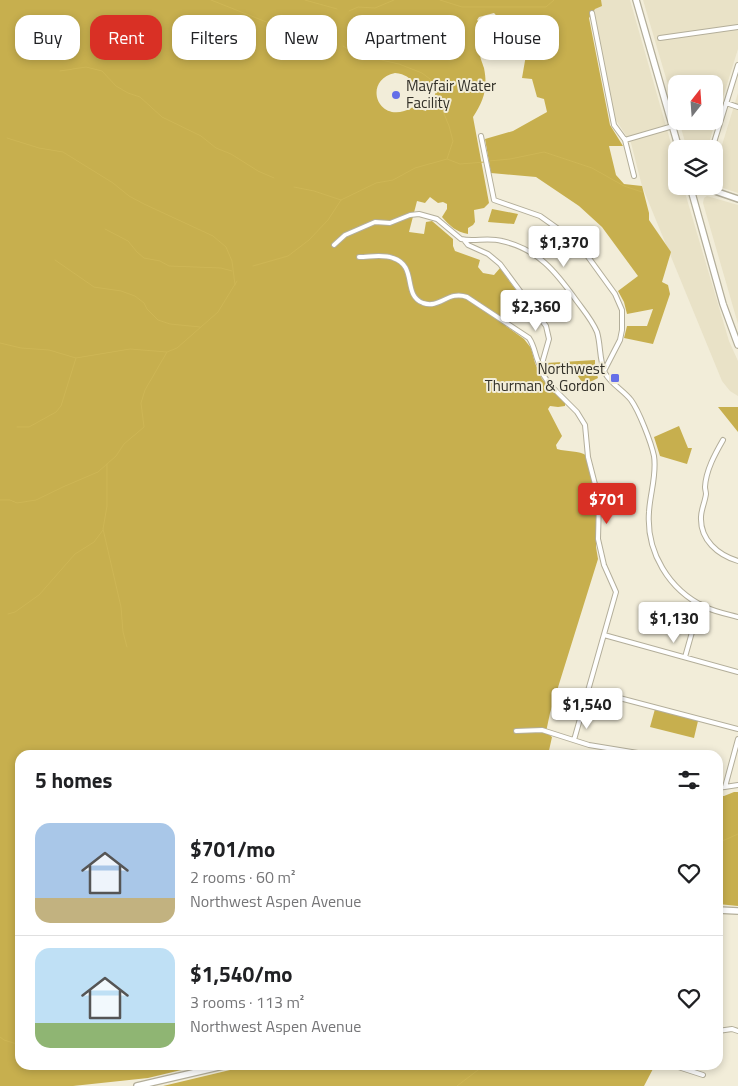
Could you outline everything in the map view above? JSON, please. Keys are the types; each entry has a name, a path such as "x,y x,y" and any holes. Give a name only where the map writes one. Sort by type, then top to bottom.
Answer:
{"main road":[{"path":"636,0 668,109"},
{"path":"693,195 723,304 738,345"},
{"path":"723,910 738,911"},
{"path":"137,1086 206,1070"}],"street":[{"path":"592,13 614,125 625,140 634,176"},
{"path":"660,38 738,26"},
{"path":"715,140 738,65"},
{"path":"726,103 738,107"},
{"path":"625,140 668,127"},
{"path":"481,136 495,201 540,216 571,238 586,254 615,294 622,310 622,330 620,340 604,371"},
{"path":"723,194 738,199"},
{"path":"334,245 345,235 375,222 390,223 410,215 419,214 436,219 468,245 488,254 500,264 546,326 549,339 542,370"},
{"path":"464,240 491,239 508,242 532,252 548,264 560,277 593,323 597,333 604,371 611,381 632,402 652,449 655,471 649,524 651,541 657,558 674,584 689,597 708,608 738,617"},
{"path":"359,257 384,256 400,261 409,274 412,294 420,302 432,304 453,296 462,296 529,338 534,347 537,362 550,385 577,412 585,425 588,457 599,500 598,539 604,565 616,592 574,740"},
{"path":"723,440 714,455 705,487 706,493 701,522 710,545 725,556 738,561"},
{"path":"685,657 700,604"},
{"path":"604,635 738,672"},
{"path":"589,690 738,728"},
{"path":"516,731 538,730 589,744 622,750"},
{"path":"738,739 724,786 738,785"},
{"path":"723,1030 732,1029 738,1031"},
{"path":"688,1070 703,1075"}],"shaded area":[{"path":"0,0 601,0 602,6 595,9 589,18 610,125 623,146 609,146 616,175 624,184 642,186 649,220 671,252 662,282 668,285 670,294 653,344 624,338 627,326 647,326 653,309 627,314 624,302 618,291 638,276 602,227 579,206 536,177 491,173 485,139 513,131 547,112 544,99 537,97 532,79 522,78 525,60 559,60 559,15 496,15 494,13 475,15 475,60 481,60 486,82 480,105 473,117 489,203 484,208 474,210 475,222 468,228 468,234 460,232 442,217 447,209 447,204 443,202 438,203 430,197 425,203 417,201 409,232 424,234 426,222 432,221 453,239 455,251 480,260 478,267 483,273 494,275 500,268 523,300 520,305 511,308 507,313 506,326 524,339 531,348 542,379 565,403 565,406 550,406 548,409 562,436 556,445 557,449 587,456 596,497 596,547 598,559 550,713 546,732 552,737 549,750 15,750 15,1070 181,1070 148,1078 73,1086 0,1086","holes":["395,73 410,78 416,86 423,90 441,83 443,86 433,97 426,111 413,107 401,112 391,112 383,107 378,100 379,84 385,77"]},
{"path":"587,0 630,0 670,140 668,140 668,195 686,195 729,341 738,361 738,396 730,391 722,381 642,186 631,143 612,114"},
{"path":"643,0 738,0 738,49 723,97 723,75 668,75 668,85"},
{"path":"738,93 738,193 723,188 723,142"},
{"path":"682,130 713,130 710,140 684,140"},
{"path":"707,196 738,205 738,324 703,203 704,198"},
{"path":"492,209 518,214 514,224 488,222"},
{"path":"595,360 598,378 584,385 571,366 546,367 546,363"},
{"path":"718,407 738,407 738,432"},
{"path":"679,426 688,448 692,448 687,464 660,456 654,437"},
{"path":"655,709 698,721 694,738 650,727"},
{"path":"738,792 738,906 723,904 724,796"},
{"path":"230,1070 652,1070 644,1086 163,1086"}],"waterway":[{"path":"211,0 266,22"},
{"path":"305,0 337,9"},
{"path":"349,11 358,7 375,8 394,0"},
{"path":"440,0 462,7 546,7 554,0"},
{"path":"343,46 359,55 399,64 422,73 430,79 453,141 447,159"},
{"path":"60,71 86,67 102,71 116,86 140,97 162,117 201,136 216,148 231,154 258,171 274,178"},
{"path":"7,138 39,148 63,152 113,183 129,196 213,236 226,247 232,261 235,285"},
{"path":"489,161 544,152 592,168 624,186 642,192"},
{"path":"253,266 288,256 309,240 328,220 341,200 376,183 393,180 415,168 447,159 460,164 485,162"},
{"path":"294,187 341,200"},
{"path":"105,229 128,241 144,258 160,261 169,266 221,268 232,271"},
{"path":"55,260 94,287 121,291 135,296 144,303 158,320 170,324 200,327"},
{"path":"0,343 21,348 49,350 76,358 130,349 167,352 177,348 218,312 237,281"},
{"path":"0,500 10,500 17,503 36,500 98,472 116,456 124,444 144,427 141,403 145,390 167,352"},
{"path":"17,427 29,427 56,412 61,406 76,358"},
{"path":"107,464 107,506 103,529 121,607 123,632 127,647"},
{"path":"8,614 15,612 39,595 75,554 94,542 103,530"},
{"path":"723,841 738,834"},
{"path":"0,1037 15,1043"},
{"path":"457,1086 478,1070"}],"place":[{"name":"Mayfair Water Facility","path":"396,95"},
{"name":"Northwest Thurman & Gordon","path":"615,378"}]}
